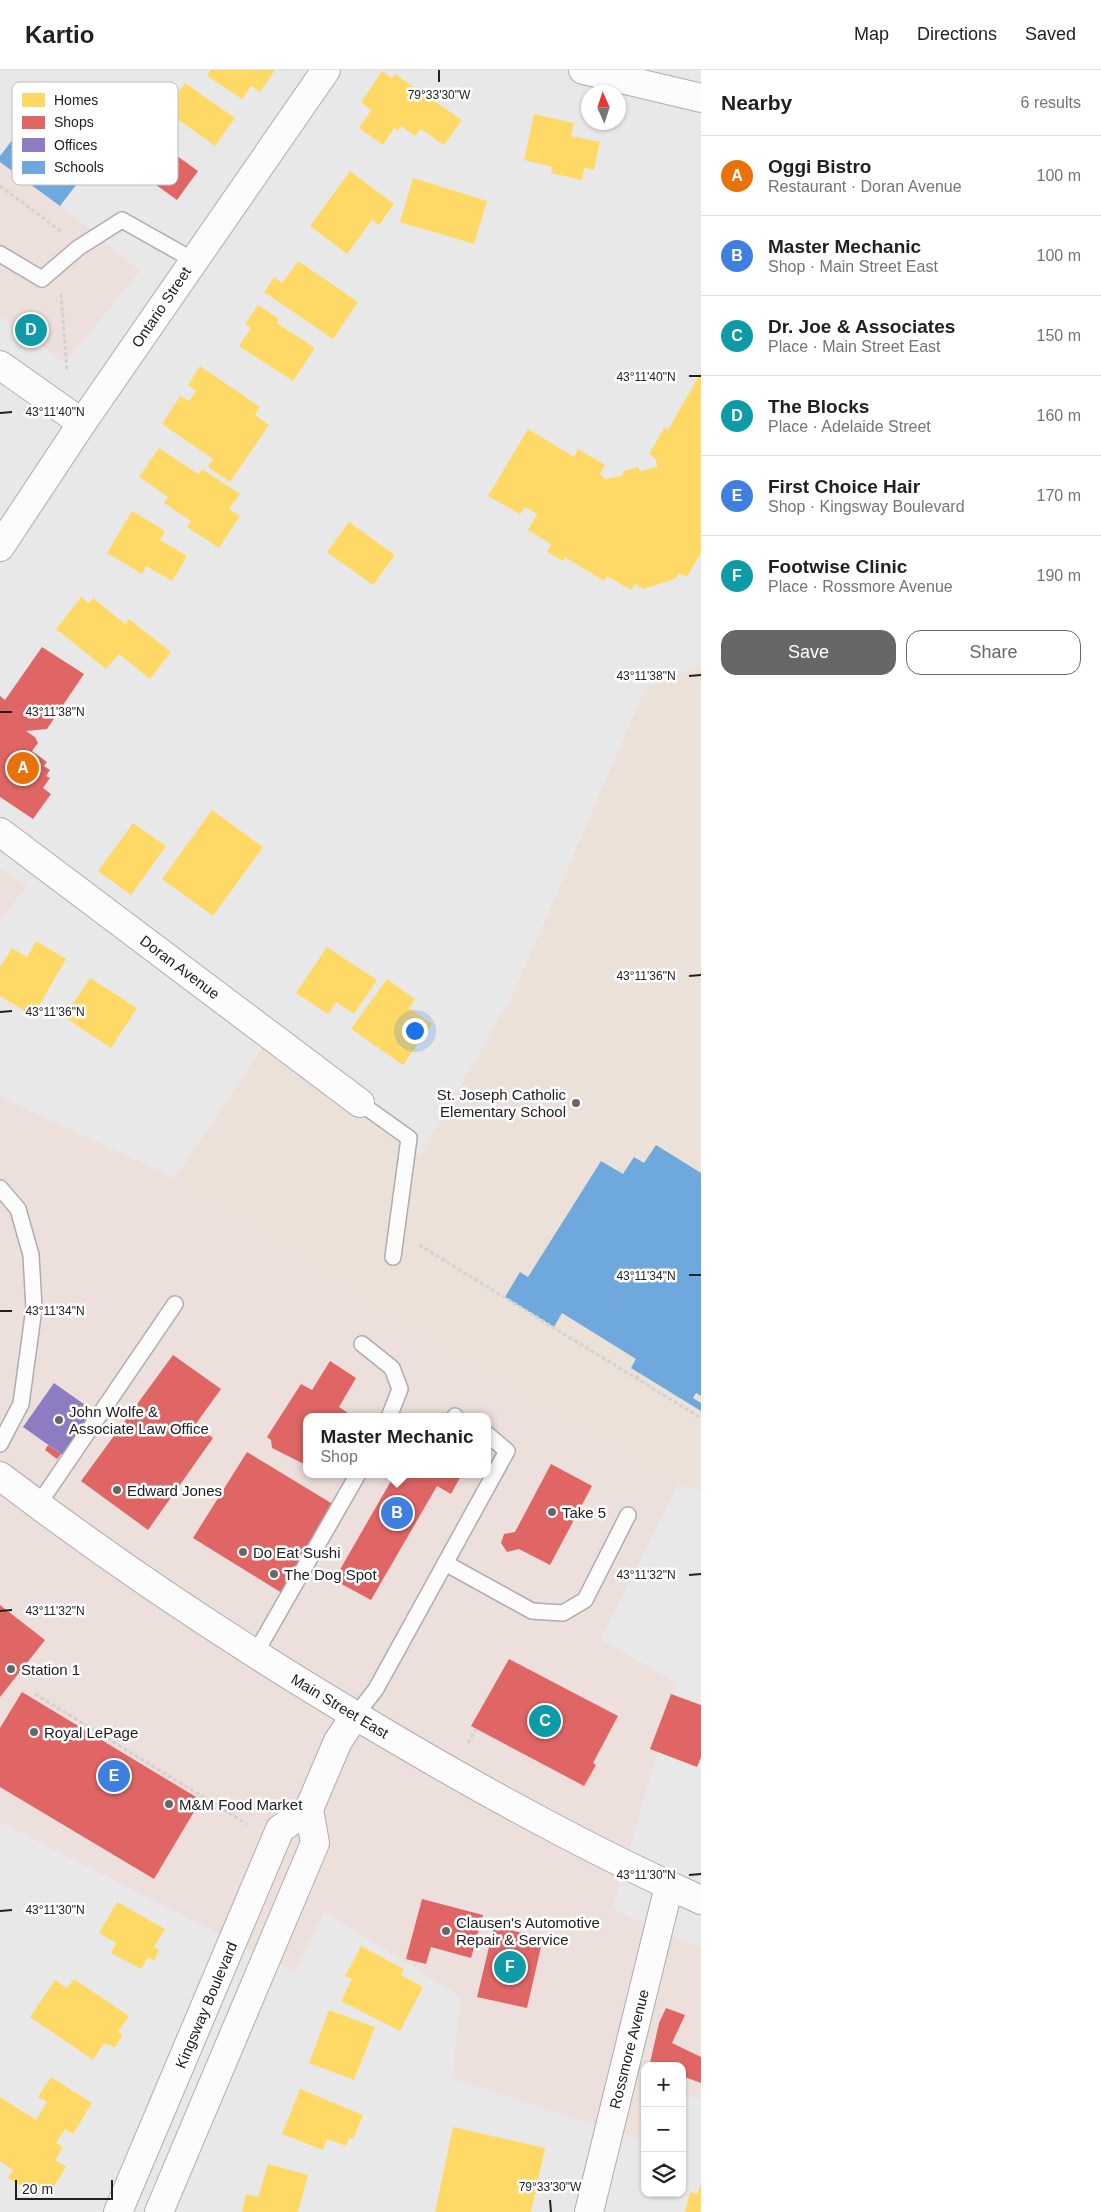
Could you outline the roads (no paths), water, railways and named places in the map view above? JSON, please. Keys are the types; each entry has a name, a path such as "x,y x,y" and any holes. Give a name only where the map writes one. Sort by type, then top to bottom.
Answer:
{"street":[{"name":"Ontario Street","path":"0,546 82,422 326,70"},
{"path":"583,70 701,98"},
{"path":"0,364 82,422"},
{"name":"Doran Avenue","path":"0,832 360,1103"},
{"name":"Main Street East","path":"0,1476 120,1565 255,1654 355,1716 494,1797 579,1842 701,1900"},
{"path":"159,2212 315,1843 309,1809 338,1741 355,1716"},
{"name":"Kingsway Boulevard","path":"118,2212 280,1830 309,1809"},
{"name":"Rossmore Avenue","path":"589,2212 669,1886"}],"lane":[{"path":"0,254 42,279 78,248 122,220 194,260"},
{"path":"360,1103 409,1138 392,1257"},
{"path":"0,1188 18,1209 31,1255 34,1308 21,1404 0,1444"},
{"path":"38,1505 175,1304"},
{"path":"362,1344 392,1368 395,1375 400,1388 391,1413"},
{"path":"355,1716 376,1689 507,1451 491,1437"},
{"path":"255,1654 356,1478"},
{"path":"445,1563 532,1611 564,1614 585,1600 628,1515"}],"place":[{"name":"The Blocks","path":"31,330"},
{"name":"Oggi Bistro","path":"23,768"},
{"name":"St. Joseph Catholic Elementary School","path":"576,1103"},
{"name":"John Wolfe & Associate Law Office","path":"59,1420"},
{"name":"Edward Jones","path":"117,1490"},
{"name":"Take 5","path":"552,1512"},
{"name":"Master Mechanic","path":"397,1513"},
{"name":"Do Eat Sushi","path":"243,1552"},
{"name":"The Dog Spot","path":"274,1574"},
{"name":"Station 1","path":"11,1669"},
{"name":"Dr. Joe & Associates","path":"545,1721"},
{"name":"Royal LePage","path":"34,1732"},
{"name":"First Choice Hair","path":"114,1776"},
{"name":"M&M Food Market","path":"169,1804"},
{"name":"Clausen's Automotive Repair & Service","path":"446,1931"},
{"name":"Footwise Clinic","path":"510,1967"}]}
